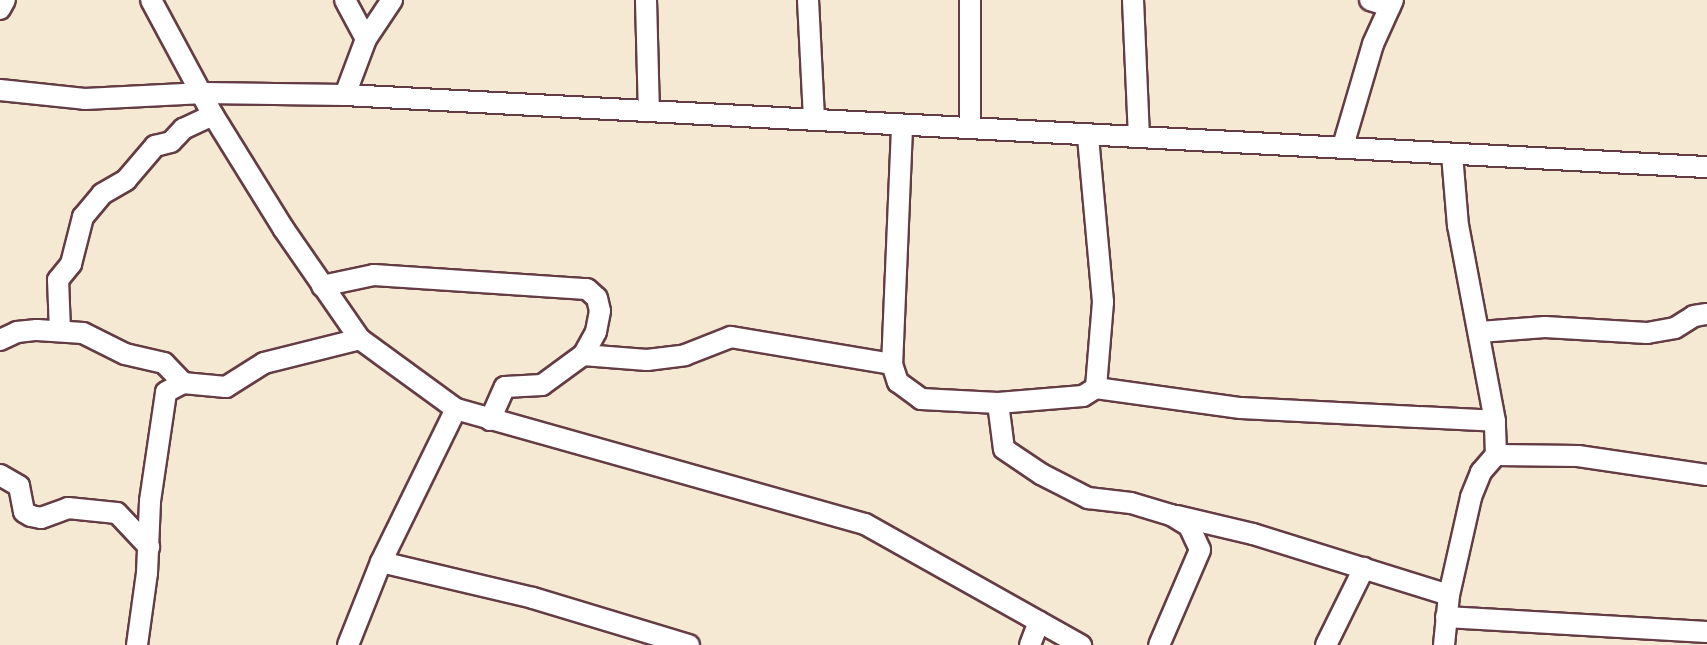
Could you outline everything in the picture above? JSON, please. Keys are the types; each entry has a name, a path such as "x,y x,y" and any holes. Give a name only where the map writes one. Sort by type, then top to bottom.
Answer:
{"street":[{"path":"0,9 5,0"},
{"path":"152,0 204,93 213,115 322,286 360,339 456,409 866,524 1081,645"},
{"path":"345,0 366,39"},
{"path":"345,95 366,39 392,0"},
{"path":"646,0 649,111"},
{"path":"808,0 814,119"},
{"path":"970,0 970,128"},
{"path":"1133,0 1139,136"},
{"path":"1343,146 1373,44 1391,3 1370,0"},
{"path":"0,90 85,99 204,93 345,95 814,119 902,128 970,128 1088,137 1139,136 1707,167"},
{"path":"60,331 58,280 71,264 83,217 102,194 126,180 155,146 171,142 183,129 213,115"},
{"path":"902,128 892,364 898,382 921,399 998,403 1083,396 1096,388 1242,408 1495,421"},
{"path":"1088,137 1103,302 1096,388"},
{"path":"1444,645 1449,595 1471,497 1481,472 1496,455 1495,421 1480,332 1458,226 1452,154"},
{"path":"322,286 374,275 587,289 597,298 600,311 597,332 583,355 542,385 505,387 490,420"},
{"path":"1480,332 1545,327 1647,333 1676,328 1694,316 1707,314"},
{"path":"0,340 17,332 83,333 125,354 164,363 183,383"},
{"path":"583,355 647,360 685,355 731,337 892,364"},
{"path":"137,645 149,547 150,501 162,400 166,393 183,383 226,387 264,363 360,339"},
{"path":"998,403 1004,448 1041,474 1088,498 1131,503 1232,529 1449,595"},
{"path":"348,645 381,562 456,409"},
{"path":"1496,455 1578,456 1707,475"},
{"path":"0,475 19,486 24,512 41,518 68,508 117,513 150,501"},
{"path":"117,513 149,547"},
{"path":"1172,515 1189,526 1200,550"},
{"path":"1159,645 1200,550 1232,529"},
{"path":"381,562 533,598 689,645"},
{"path":"1326,645 1365,568"},
{"path":"1446,617 1707,632"},
{"path":"1030,645 1039,622"}]}
